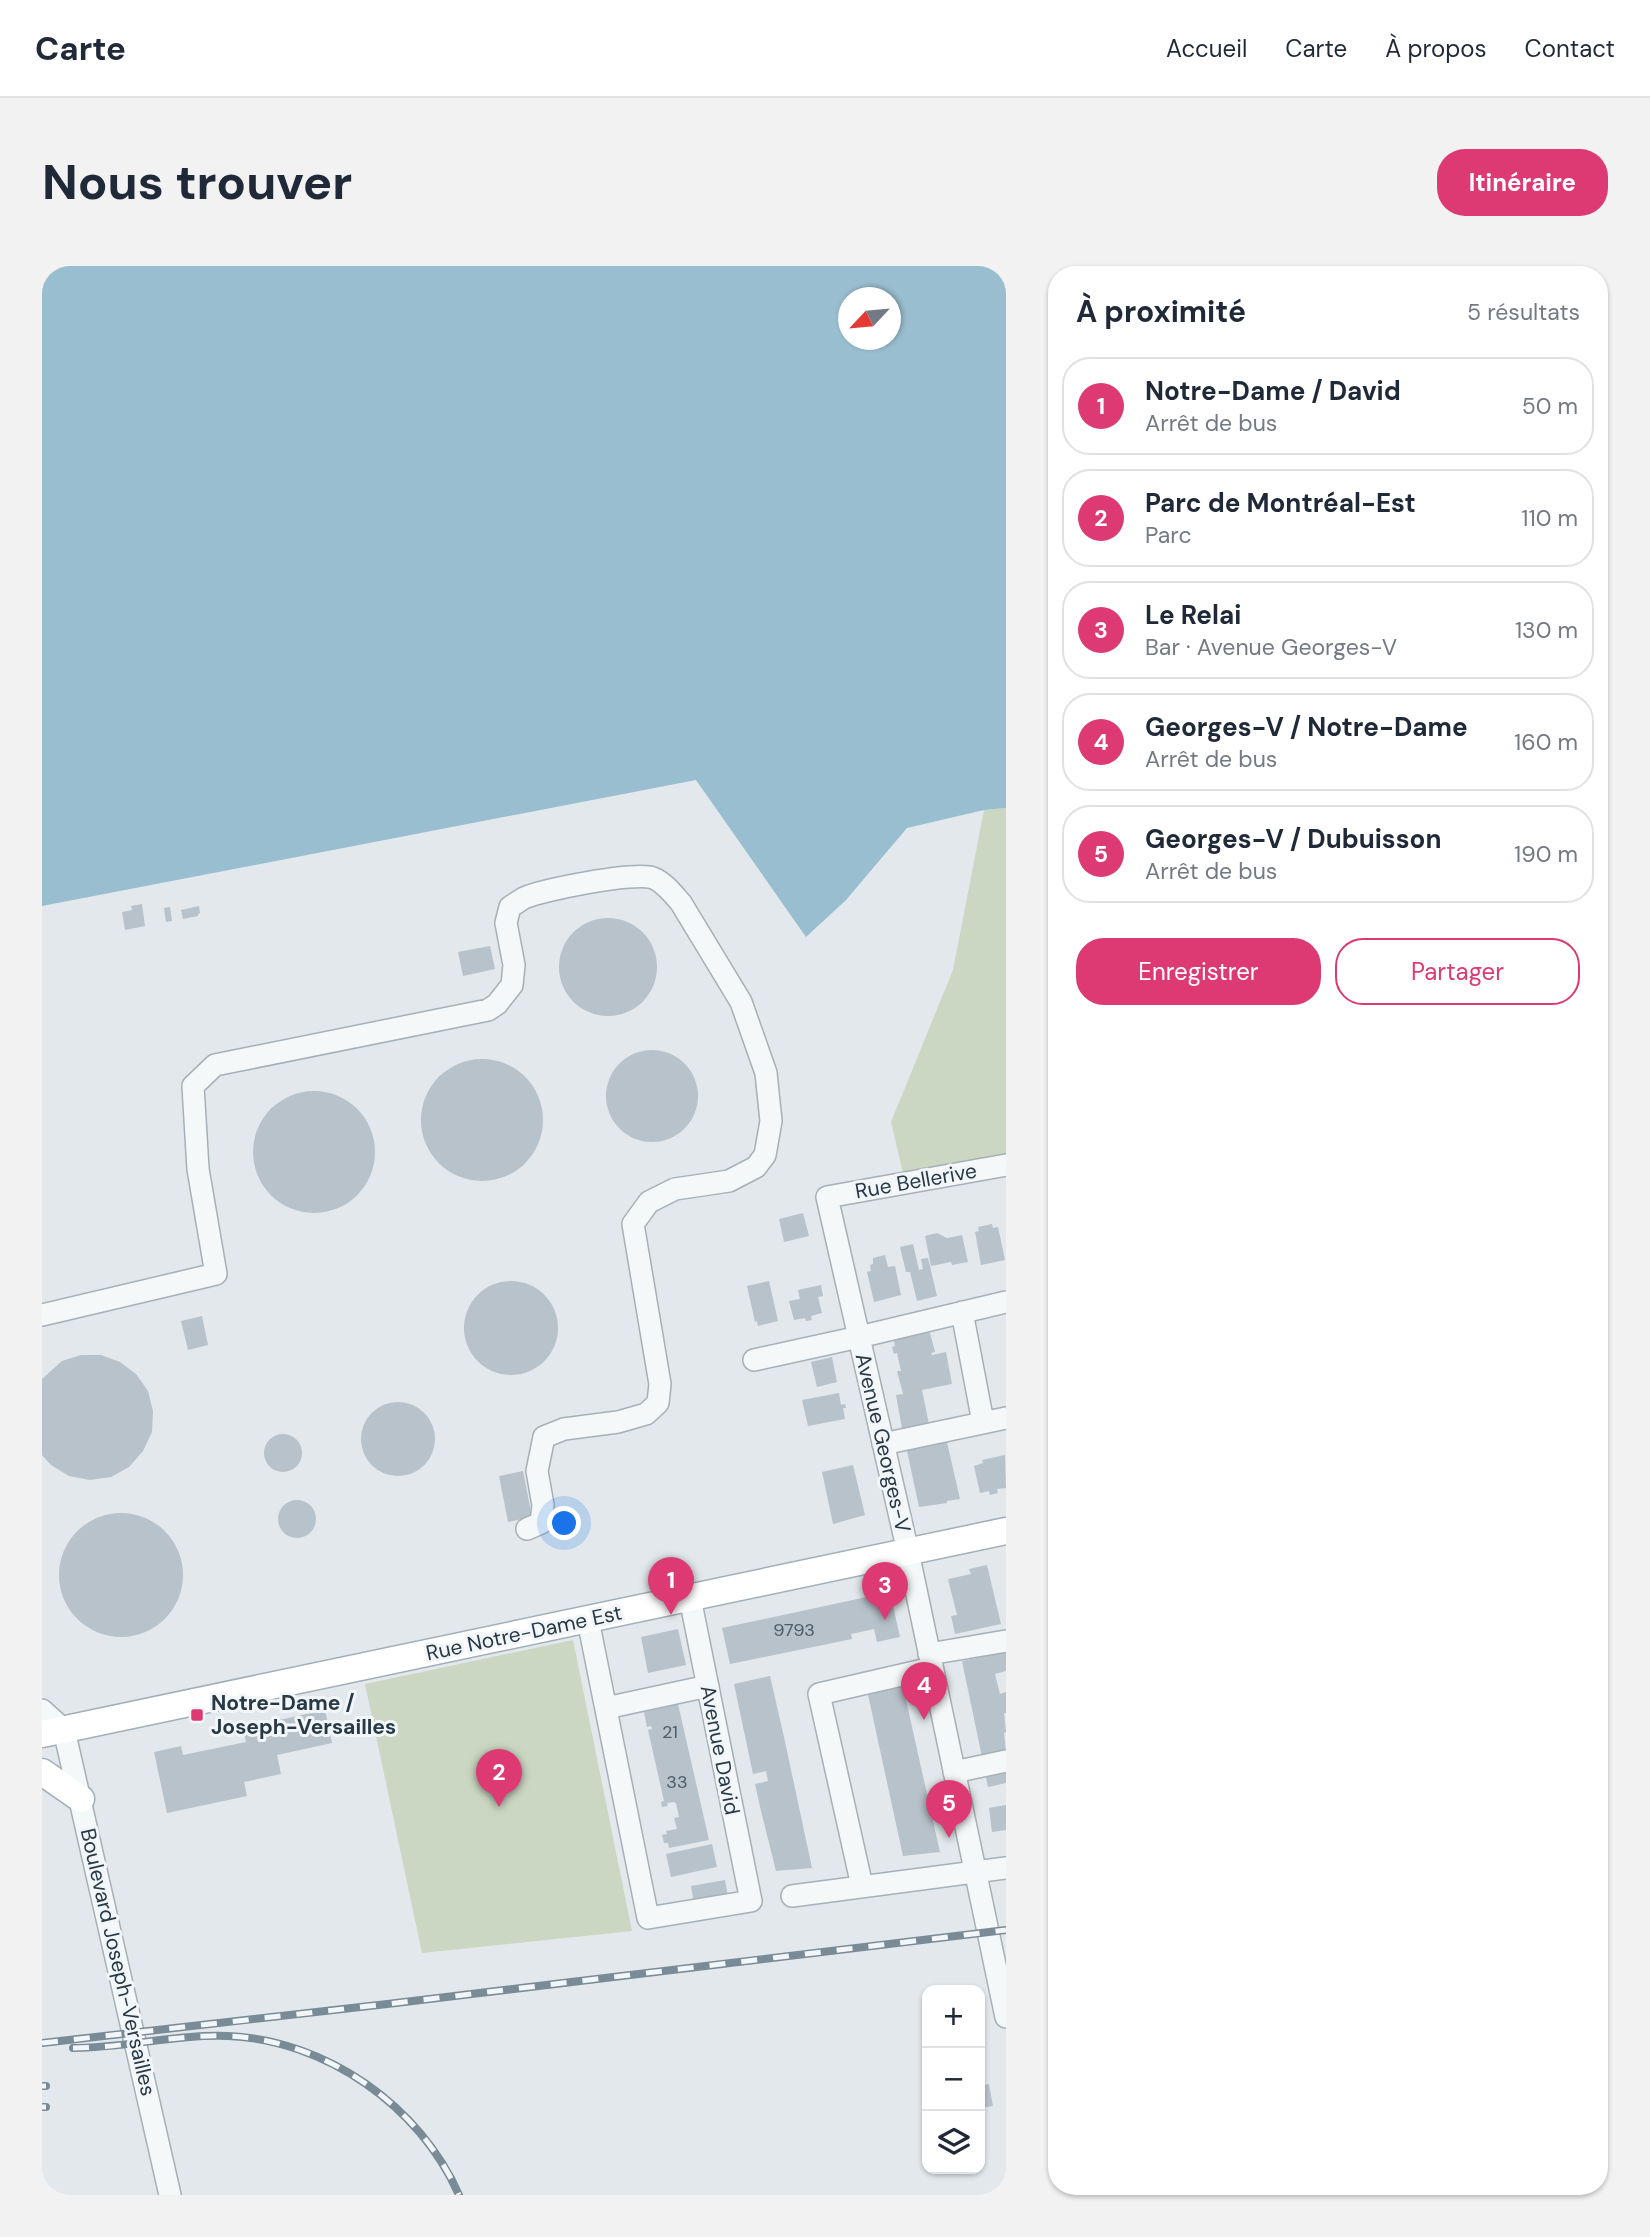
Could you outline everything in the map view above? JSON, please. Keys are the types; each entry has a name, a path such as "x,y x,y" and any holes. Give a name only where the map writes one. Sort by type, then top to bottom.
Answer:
{"main road":[{"name":"Rue Notre-Dame Est","path":"53,1732 1006,1531"},
{"path":"42,1772 81,1799"}],"street":[{"path":"42,1315 216,1274 198,1169 192,1086 215,1065 488,1010 512,985 514,965 506,923 510,907 526,898 623,876 642,875 654,878 668,888 681,903 741,1002 766,1073 771,1121 765,1155 757,1167 729,1181 675,1189 649,1202 633,1224 660,1384 658,1403 646,1414 618,1422 564,1429 544,1437 537,1471 543,1505 541,1523 527,1529"},
{"name":"Rue Bellerive","path":"827,1198 1006,1165"},
{"name":"Avenue Georges-V","path":"827,1198 908,1552 975,1871 1001,1971 1006,2017"},
{"path":"754,1360 1006,1302"},
{"path":"962,1312 984,1423"},
{"path":"883,1444 1006,1418"},
{"name":"Avenue David","path":"606,1708 648,1919 751,1901 690,1598"},
{"path":"588,1620 606,1708 708,1686"},
{"path":"862,1886 819,1694 1006,1641"},
{"path":"42,1710 53,1732"},
{"name":"Boulevard Joseph-Versailles","path":"53,1732 81,1799 170,2195"},
{"path":"954,1772 1006,1761"},
{"path":"792,1896 1006,1868"}],"green space":[{"path":"1006,808 1006,1158 903,1173 891,1122 953,970 984,810"},
{"path":"573,1640 632,1931 422,1953 365,1684"}],"water":[{"path":"42,266 1006,266 1006,808 984,810 907,828 846,900 806,937 696,780 42,906"}],"building":[{"path":"142,904 145,926 125,930 122,912 132,910 131,906"},
{"path":"199,906 198,916 183,919 181,910"},
{"path":"170,907 172,921 166,922 164,908"},
{"path":"608,918 635,926 649,940 657,967 649,994 635,1008 608,1016 581,1008 567,994 559,967 567,940 581,926"},
{"path":"490,946 495,969 463,976 458,952"},
{"path":"652,1050 670,1054 684,1064 694,1078 698,1096 694,1114 684,1128 670,1138 652,1142 634,1138 620,1128 610,1114 606,1096 610,1078 620,1064 634,1054"},
{"path":"482,1059 506,1063 525,1077 539,1096 543,1120 539,1144 525,1163 506,1177 482,1181 458,1177 439,1163 425,1144 421,1120 425,1096 439,1077 458,1063"},
{"path":"314,1091 338,1095 357,1109 371,1128 375,1152 371,1176 357,1195 338,1209 314,1213 290,1209 271,1195 257,1176 253,1152 257,1128 271,1109 290,1095"},
{"path":"803,1213 809,1236 784,1242 779,1219"},
{"path":"992,1224 993,1228 998,1227 1005,1260 981,1265 975,1232 979,1231 978,1227"},
{"path":"937,1233 947,1238 962,1235 968,1262 931,1266 925,1236"},
{"path":"913,1244 919,1270 923,1269 921,1259 928,1258 937,1296 917,1301 900,1247"},
{"path":"885,1255 888,1267 895,1266 901,1295 874,1302 867,1272 871,1271 873,1258"},
{"path":"511,1281 529,1285 544,1295 554,1310 558,1328 554,1346 544,1361 529,1371 511,1375 493,1371 478,1361 468,1346 464,1328 468,1310 478,1295 493,1285"},
{"path":"769,1281 778,1321 758,1326 747,1286"},
{"path":"821,1285 823,1296 818,1297 822,1313 811,1316 812,1320 794,1320 789,1301 800,1299 798,1290"},
{"path":"202,1316 208,1345 188,1350 181,1321"},
{"path":"926,1330 930,1333 935,1352 931,1353 932,1355 946,1352 952,1384 922,1390 930,1429 903,1434 896,1395 903,1394 897,1371 901,1371 897,1353 894,1354 892,1347 895,1346 893,1337"},
{"path":"81,1355 101,1355 120,1362 136,1374 148,1391 153,1411 152,1432 143,1451 129,1467 111,1477 90,1480 69,1476 51,1465 42,1455 42,1379 62,1361"},
{"path":"832,1357 837,1382 817,1387 811,1362"},
{"path":"839,1393 841,1405 845,1404 846,1408 843,1408 845,1419 808,1426 802,1400"},
{"path":"398,1402 412,1405 424,1413 432,1425 435,1439 432,1453 424,1465 412,1473 398,1476 384,1473 372,1465 364,1453 361,1439 364,1425 372,1413 384,1405"},
{"path":"283,1434 296,1440 302,1453 296,1466 283,1472 270,1466 264,1453 270,1440"},
{"path":"946,1438 960,1499 919,1507 906,1446"},
{"path":"1005,1455 1006,1488 997,1489 998,1493 990,1495 989,1491 980,1493 974,1466 983,1463 982,1460"},
{"path":"853,1465 865,1515 833,1524 822,1472"},
{"path":"523,1471 532,1517 508,1522 499,1476"},
{"path":"297,1500 310,1506 316,1519 310,1532 297,1538 284,1532 278,1519 284,1506"},
{"path":"121,1513 145,1518 165,1531 178,1551 183,1575 178,1599 165,1619 145,1632 121,1637 97,1632 77,1619 64,1599 59,1575 64,1551 77,1531 97,1518"},
{"path":"987,1565 1001,1624 955,1634 951,1616 957,1615 948,1579 971,1574 969,1569"},
{"path":"890,1592 900,1637 877,1642 874,1629 851,1634 852,1639 730,1664 722,1628"},
{"path":"678,1629 686,1665 648,1673 641,1637"},
{"path":"1006,1652 1006,1671 995,1674 1000,1694 1006,1692 1006,1752 982,1757 962,1661"},
{"path":"770,1676 812,1868 776,1871 755,1784 768,1781 766,1771 753,1774 734,1684"},
{"path":"902,1682 940,1852 903,1856 867,1690"},
{"path":"678,1704 709,1840 669,1848 662,1835 667,1834 666,1831 677,1829 674,1818 679,1817 676,1803 667,1803 668,1806 662,1807 661,1802 664,1801 648,1730 652,1729 651,1726 647,1727 644,1712"},
{"path":"325,1710 332,1743 277,1755 281,1774 244,1782 247,1796 167,1813 154,1752 181,1746 183,1755 246,1742 243,1728"},
{"path":"1006,1763 1006,1783 988,1787 984,1768"},
{"path":"1006,1805 1006,1830 992,1832 989,1808"},
{"path":"712,1844 717,1867 671,1877 666,1854"},
{"path":"725,1880 729,1902 695,1909 691,1886"},
{"path":"989,2084 993,2106 985,2107 985,2085"}],"railway":[{"path":"42,2043 1006,1930"},
{"path":"73,2048 228,2036 264,2040 300,2050 334,2065 366,2084 395,2107 420,2133 442,2163 459,2195"}],"place":[{"name":"Notre-Dame / David","path":"671,1615"},
{"name":"Le Relai","path":"885,1620"},
{"name":"Notre-Dame / Joseph-Versailles","path":"197,1715"},
{"name":"Georges-V / Notre-Dame","path":"924,1720"},
{"name":"Parc de Montréal-Est","path":"499,1807"},
{"name":"Georges-V / Dubuisson","path":"949,1838"}]}
